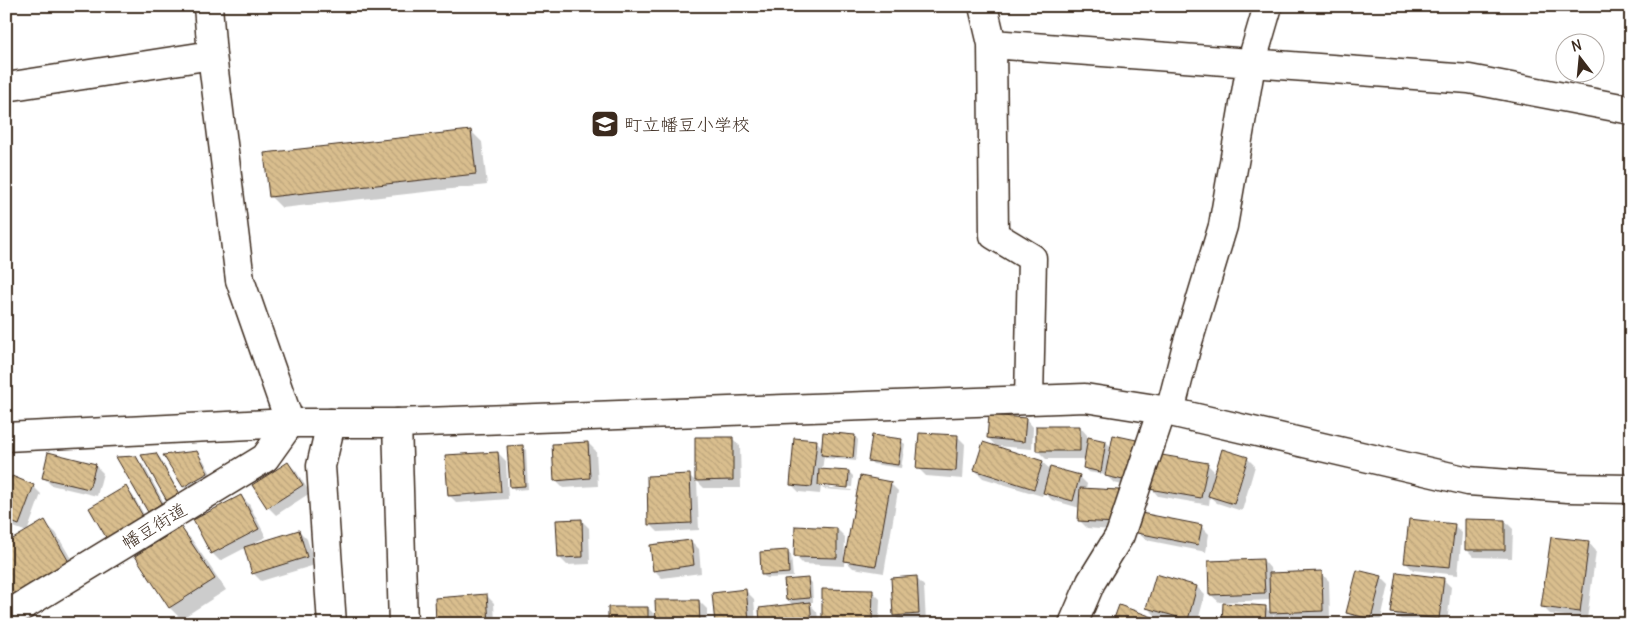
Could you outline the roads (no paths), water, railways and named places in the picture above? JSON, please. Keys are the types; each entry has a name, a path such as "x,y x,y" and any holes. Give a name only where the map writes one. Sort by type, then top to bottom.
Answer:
{"street":[{"path":"208,6 212,55 240,280 290,423"},
{"path":"983,6 992,44 994,236 1032,258 1030,400"},
{"path":"1073,624 1091,582 1120,535 1166,410 1187,345 1223,226 1251,64 1268,6"},
{"path":"992,44 1469,79 1631,110"},
{"path":"6,87 212,55"},
{"path":"6,437 290,423 397,422 1085,398 1166,410 1468,481 1568,488 1631,489"},
{"path":"397,422 403,624"},
{"name":"幡豆街道","path":"6,616 265,458 290,423"},
{"path":"331,423 321,466 332,624"}],"place":[{"name":"町立幡豆小学校","path":"605,124"}]}
